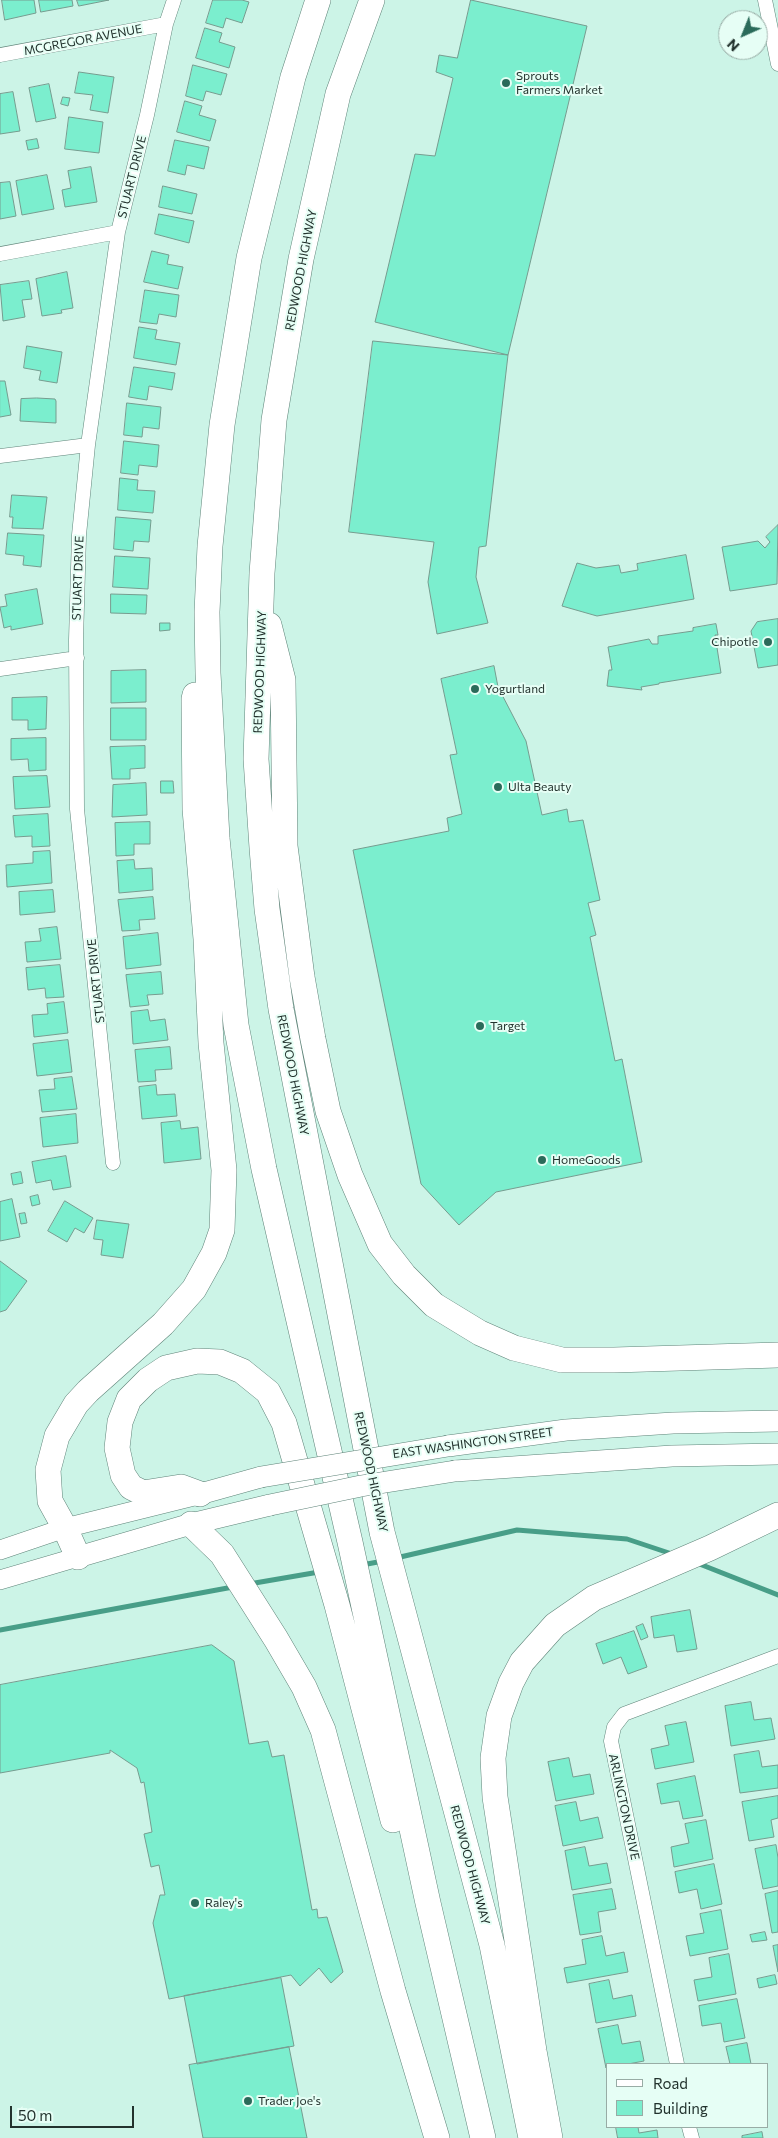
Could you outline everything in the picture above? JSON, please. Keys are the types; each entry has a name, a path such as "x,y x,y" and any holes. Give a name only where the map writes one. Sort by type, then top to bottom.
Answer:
{"highway":[{"path":"318,0 288,96 249,258 222,425 210,546 207,612 208,673 217,838 236,1026 264,1168 350,1542 428,1903 483,2138"},
{"name":"REDWOOD HIGHWAY","path":"372,0 338,94 301,259 274,420 263,563 256,759 267,909 281,1009 382,1532 492,1945 531,2138"},
{"path":"262,598 283,680 285,846 302,977 313,1039 328,1110 350,1175 380,1244 404,1274 434,1305 480,1333 514,1348 562,1360 778,1355"},
{"path":"78,1557 50,1501 48,1470 57,1436 76,1404 88,1391 163,1324 194,1289 214,1254 222,1230 224,1170 211,1043 206,939 195,809 194,772 194,699 208,673"},
{"path":"200,1494 181,1487 142,1493 131,1487 122,1475 117,1448 120,1422 129,1399 148,1380 166,1368 197,1361 220,1362 242,1371 268,1392 284,1423 337,1606 401,1847 428,1903"},
{"path":"550,2138 534,2051 495,1797 493,1758 498,1716 511,1683 522,1662 555,1625 594,1598 710,1548 778,1515"},
{"path":"191,1524 222,1554 304,1686 323,1730 393,1991 437,2138"}],"main road":[{"name":"EAST WASHINGTON STREET","path":"0,1550 65,1528 261,1477 448,1446 566,1430 673,1423 778,1421"},
{"name":"EAST WASHINGTON STREET","path":"0,1580 191,1524 361,1486 455,1471 672,1456 778,1454"}],"street":[{"name":"STUART DRIVE","path":"113,1162 78,809 77,658 79,535 88,445 118,232 151,98 166,24 174,0"},
{"path":"765,0 778,64"},
{"name":"MCGREGOR AVENUE","path":"0,55 166,24"},
{"path":"0,254 118,232"},
{"path":"0,456 88,445"},
{"path":"0,669 77,658"},
{"name":"ARLINGTON DRIVE","path":"676,2063 611,1742 614,1726 624,1714 778,1656"}],"building":[{"path":"2,0 34,0 36,13 5,20"},
{"path":"39,0 72,0 73,6 41,12"},
{"path":"77,0 109,0 79,6"},
{"path":"213,0 242,0 249,2 242,23 226,18 223,28 206,23"},
{"path":"471,0 587,26 508,355 375,322 415,154 435,156 453,78 436,72 439,55 457,58"},
{"path":"205,28 222,33 219,42 235,47 229,68 196,58"},
{"path":"193,65 227,74 221,95 206,91 203,101 186,96"},
{"path":"79,72 114,77 108,113 90,110 93,95 75,93"},
{"path":"49,84 56,118 36,122 29,88"},
{"path":"13,92 20,131 0,134 0,94"},
{"path":"63,97 70,98 68,106 61,104"},
{"path":"185,101 202,106 199,115 216,120 210,141 177,132"},
{"path":"69,117 103,122 99,153 65,149"},
{"path":"37,139 39,148 28,150 26,141"},
{"path":"175,140 209,147 204,169 187,165 185,175 168,171"},
{"path":"91,167 97,202 65,207 62,190 71,188 68,171"},
{"path":"47,175 54,209 22,215 16,181"},
{"path":"10,182 16,216 0,219 0,183"},
{"path":"163,186 197,194 192,214 159,207"},
{"path":"159,214 194,221 189,243 155,234"},
{"path":"152,251 169,255 167,264 183,267 178,289 144,282"},
{"path":"67,272 73,308 61,310 62,313 42,316 36,279"},
{"path":"29,281 32,299 22,300 25,317 3,321 0,285"},
{"path":"145,290 179,295 176,317 159,314 157,324 140,322"},
{"path":"139,327 157,330 155,339 180,343 176,365 134,358"},
{"path":"373,341 508,355 486,546 479,547 476,577 488,623 437,634 428,582 434,542 349,532"},
{"path":"27,346 62,352 57,383 39,380 41,371 24,368"},
{"path":"134,367 175,373 172,390 149,386 147,400 129,397"},
{"path":"0,381 5,381 11,415 0,417"},
{"path":"21,399 55,399 56,423 20,421"},
{"path":"127,403 161,407 159,429 143,427 142,437 124,435"},
{"path":"124,441 159,445 157,467 139,465 138,475 121,473"},
{"path":"120,478 138,480 137,490 155,491 153,513 118,510"},
{"path":"12,495 47,497 43,529 12,528 13,517 10,517"},
{"path":"116,517 151,520 149,542 134,541 133,551 114,549"},
{"path":"778,525 777,584 730,591 722,547 758,541 765,548 770,542 766,537"},
{"path":"8,533 44,535 41,567 23,565 24,556 6,554"},
{"path":"686,555 694,599 597,616 562,606 577,563 596,568 619,565 621,573 638,570 637,564"},
{"path":"115,556 150,558 148,589 113,587"},
{"path":"37,589 43,624 11,630 11,626 4,628 0,607 7,606 5,595"},
{"path":"111,594 147,595 146,614 111,613"},
{"path":"778,619 778,665 758,668 751,631 757,622"},
{"path":"160,623 170,623 170,630 160,631"},
{"path":"716,624 718,635 715,635 721,673 659,683 641,687 642,690 607,686 609,670 612,670 608,647 649,639 652,644 658,644 658,636 693,631 693,628"},
{"path":"494,666 498,687 526,741 542,815 567,809 569,822 583,820 600,900 588,903 596,935 590,937 615,1061 622,1059 642,1162 496,1192 459,1225 421,1184 353,850 449,831 447,818 462,814 450,755 457,754 441,679"},
{"path":"146,670 146,702 111,703 111,671"},
{"path":"47,697 46,729 28,730 28,720 12,720 12,698"},
{"path":"111,708 146,708 146,740 111,740"},
{"path":"46,738 46,770 29,771 28,759 11,760 11,739"},
{"path":"145,746 145,768 130,769 130,779 112,779 110,747"},
{"path":"47,776 50,807 15,809 13,777"},
{"path":"161,781 173,781 174,793 161,793"},
{"path":"146,783 147,815 112,817 113,785"},
{"path":"48,814 50,846 32,847 32,836 15,837 13,816"},
{"path":"150,822 150,844 134,844 134,855 116,856 115,823"},
{"path":"50,851 52,883 7,887 6,865 33,863 33,852"},
{"path":"134,860 135,869 152,868 153,890 119,893 117,861"},
{"path":"53,890 55,912 20,915 19,892"},
{"path":"153,897 155,919 139,920 140,930 122,931 118,900"},
{"path":"57,927 61,959 27,962 25,942 41,941 39,929"},
{"path":"158,933 161,965 126,969 123,937"},
{"path":"60,965 64,997 46,998 45,988 28,990 26,968"},
{"path":"161,972 163,994 147,995 149,1005 130,1007 126,975"},
{"path":"64,1002 68,1033 34,1037 32,1015 48,1014 47,1004"},
{"path":"148,1010 150,1021 165,1019 168,1040 133,1044 131,1012"},
{"path":"68,1040 72,1072 37,1076 33,1044"},
{"path":"170,1047 172,1069 155,1070 156,1081 138,1082 135,1050"},
{"path":"72,1077 77,1109 42,1112 39,1090 55,1089 54,1079"},
{"path":"156,1085 157,1095 175,1094 177,1116 142,1119 139,1087"},
{"path":"76,1114 78,1143 43,1147 40,1118"},
{"path":"180,1121 181,1129 198,1127 201,1159 164,1163 161,1123"},
{"path":"66,1156 71,1187 53,1190 51,1180 36,1183 32,1162"},
{"path":"21,1172 23,1183 13,1185 11,1174"},
{"path":"38,1195 40,1204 32,1206 30,1197"},
{"path":"12,1199 20,1237 0,1241 0,1202"},
{"path":"65,1201 93,1218 84,1233 75,1228 67,1242 48,1231"},
{"path":"25,1213 27,1223 21,1224 19,1214"},
{"path":"97,1220 129,1224 123,1258 101,1255 103,1240 94,1239"},
{"path":"0,1261 27,1281 6,1310 0,1312"},
{"path":"690,1610 697,1649 677,1652 674,1635 654,1638 651,1617"},
{"path":"643,1624 648,1637 641,1640 636,1627"},
{"path":"634,1631 647,1667 628,1674 621,1657 603,1664 596,1644"},
{"path":"212,1645 234,1661 249,1744 268,1741 272,1757 284,1755 312,1910 317,1909 318,1918 327,1917 343,1972 331,1983 319,1968 300,1986 291,1975 169,1999 153,1923 160,1895 165,1895 159,1865 151,1867 144,1834 152,1832 144,1782 141,1783 137,1768 110,1750 110,1753 0,1773 0,1685"},
{"path":"751,1702 754,1720 771,1718 775,1739 731,1746 725,1706"},
{"path":"686,1722 694,1762 655,1769 651,1749 669,1745 665,1726"},
{"path":"759,1751 762,1767 778,1765 778,1788 740,1793 734,1755"},
{"path":"569,1758 573,1777 590,1774 594,1794 556,1801 548,1762"},
{"path":"695,1776 703,1816 683,1819 679,1801 661,1804 657,1784"},
{"path":"778,1796 778,1818 771,1820 774,1837 749,1841 742,1802"},
{"path":"576,1802 580,1821 598,1817 603,1838 563,1846 555,1806"},
{"path":"706,1820 713,1859 674,1867 671,1847 689,1843 685,1824"},
{"path":"776,1845 778,1886 763,1889 755,1849"},
{"path":"585,1847 589,1866 607,1863 611,1883 572,1890 565,1851"},
{"path":"714,1864 722,1904 701,1909 697,1889 679,1893 675,1872"},
{"path":"612,1889 616,1909 598,1912 601,1932 580,1935 573,1895"},
{"path":"778,1891 778,1932 772,1933 765,1894"},
{"path":"721,1910 728,1949 690,1956 686,1936 704,1933 700,1914"},
{"path":"765,1932 767,1940 752,1942 750,1935"},
{"path":"602,1936 606,1956 624,1952 628,1972 567,1983 564,1968 586,1964 582,1940"},
{"path":"778,1945 778,1972 773,1946"},
{"path":"729,1954 736,1994 698,2001 694,1980 712,1977 709,1958"},
{"path":"775,1975 777,1984 759,1988 757,1979"},
{"path":"281,1978 294,2046 197,2064 184,1996"},
{"path":"609,1980 613,1999 632,1995 636,2016 596,2023 589,1984"},
{"path":"737,1999 745,2038 724,2042 721,2023 702,2026 699,2006"},
{"path":"618,2025 622,2044 640,2041 644,2061 606,2063 606,2068 598,2029"},
{"path":"747,2043 751,2063 730,2063 726,2047"},
{"name":"Trader Joe's","path":"289,2047 307,2138 203,2138 189,2065"},
{"path":"616,2128 638,2128 639,2133 657,2130 658,2138 618,2138"},
{"path":"762,2132 763,2138 742,2138 742,2136"}],"waterway":[{"path":"396,1558 517,1530 627,1539 672,1554"},
{"path":"362,1565 383,1561"},
{"path":"697,1563 778,1595"},
{"path":"249,1584 319,1572"},
{"path":"0,1630 233,1587"}],"place":[{"name":"Sprouts Farmers Market","path":"506,83"},
{"name":"Chipotle","path":"768,642"},
{"name":"Yogurtland","path":"475,689"},
{"name":"Ulta Beauty","path":"498,787"},
{"name":"Target","path":"480,1026"},
{"name":"HomeGoods","path":"542,1160"},
{"name":"Raley's","path":"195,1903"},
{"name":"Trader Joe's","path":"248,2101"}]}
